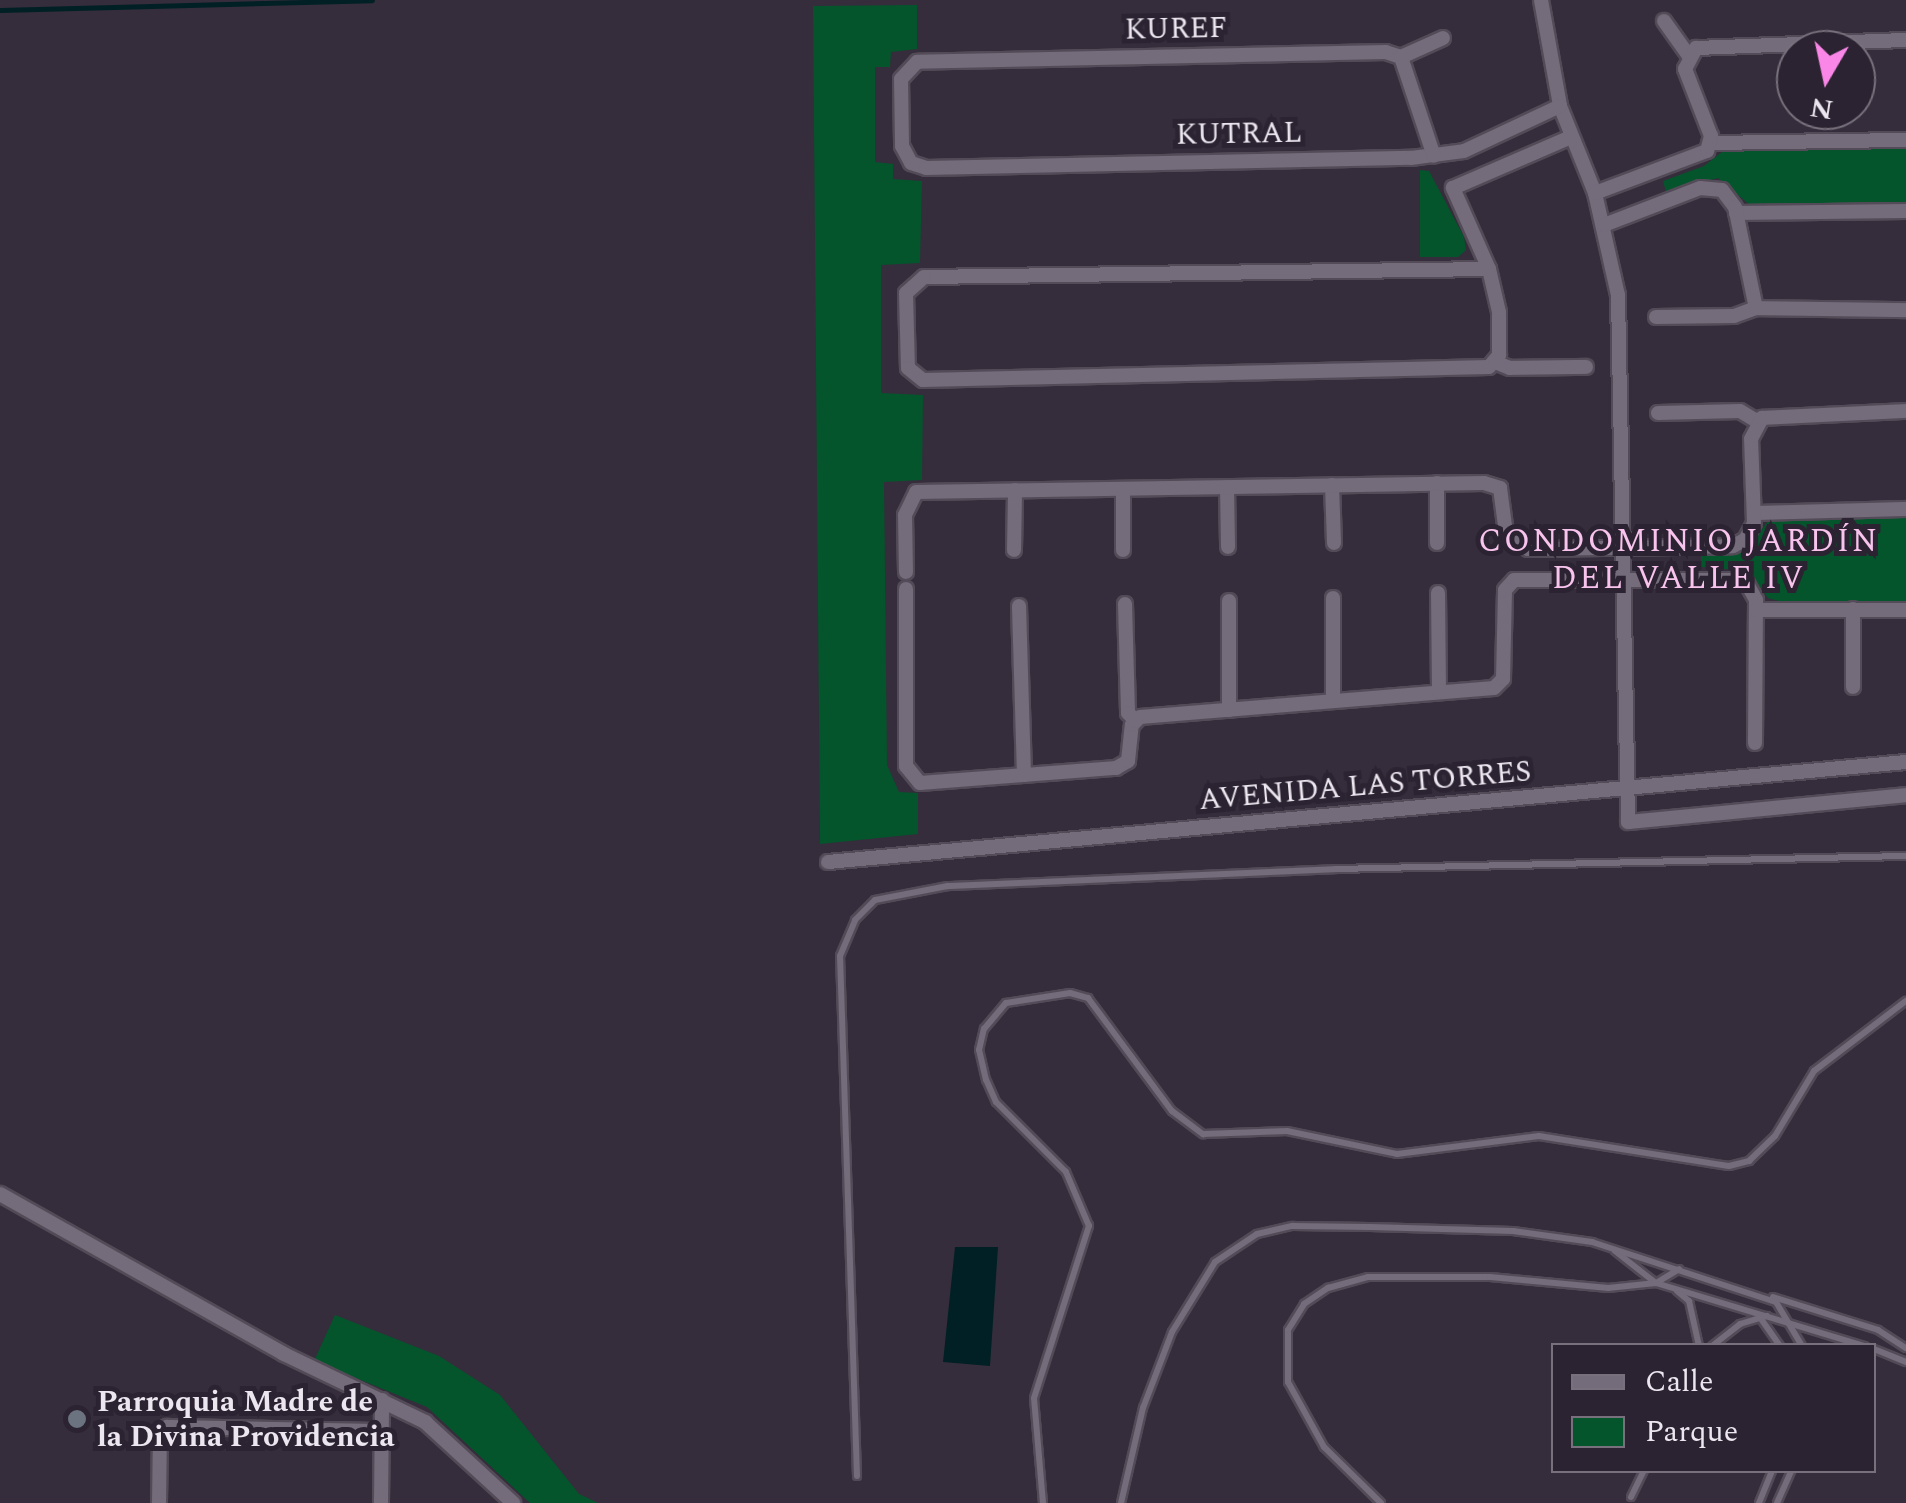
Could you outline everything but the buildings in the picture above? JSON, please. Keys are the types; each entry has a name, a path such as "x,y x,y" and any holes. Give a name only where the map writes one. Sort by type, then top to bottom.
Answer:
{"street":[{"path":"1541,0 1560,106 1604,225 1620,317 1628,822 1906,795"},
{"path":"1664,21 1689,56 1686,74 1711,144"},
{"name":"KUREF","path":"911,163 902,146 900,86 907,68 924,60 1401,57 1443,38"},
{"path":"1689,56 1710,44 1906,40"},
{"path":"1401,57 1434,156"},
{"name":"KUTRAL","path":"911,163 926,168 1434,156 1464,150 1560,106"},
{"path":"1495,362 1499,312 1488,269 1453,188 1570,137"},
{"path":"1595,194 1695,160 1711,144 1906,140"},
{"path":"1604,225 1706,187 1726,193 1736,213 1756,308"},
{"path":"1736,213 1906,211"},
{"path":"1488,269 924,277 906,293 908,368 923,380 1479,368 1495,362 1510,368 1586,367"},
{"path":"1656,317 1734,316 1756,308 1906,310"},
{"path":"906,572 905,515 916,492 1437,483 1500,488 1503,523 1519,546 1732,546 1749,536 1754,513 1751,439 1758,422 1774,414 1906,410"},
{"path":"1658,412 1740,412 1758,422"},
{"path":"1437,483 1437,543"},
{"path":"1332,485 1334,543"},
{"path":"1228,487 1228,547"},
{"path":"1123,489 1123,550"},
{"path":"1014,490 1014,550"},
{"path":"1754,513 1906,509"},
{"path":"1136,722 1229,710 1494,688 1503,679 1505,590 1514,580 1732,576 1749,584 1756,610 1756,743"},
{"path":"906,589 910,778 1116,768 1128,761 1136,722"},
{"path":"1438,593 1439,692"},
{"path":"1333,598 1333,701"},
{"path":"1229,601 1229,710"},
{"path":"1125,604 1128,713 1136,722"},
{"path":"1020,606 1024,775"},
{"path":"1853,609 1853,687"},
{"path":"1756,610 1906,610"},
{"name":"AVENIDA LAS TORRES","path":"828,862 1906,762"},
{"path":"0,1194 284,1354 382,1400 445,1436 513,1503"},
{"path":"381,1503 382,1400"},
{"path":"159,1503 160,1438 167,1427 382,1431"}],"lane":[{"path":"857,1476 840,956 855,920 876,900 948,886 1278,872 1906,856"},
{"path":"1043,1503 1034,1398 1089,1226 1066,1172 996,1102 986,1080 979,1050 984,1029 1006,1003 1070,993 1088,998 1172,1111 1203,1134 1287,1131 1397,1154 1539,1136 1730,1166 1749,1161 1775,1136 1814,1071 1906,1002"},
{"path":"1122,1503 1143,1408 1172,1332 1214,1262 1257,1234 1292,1226 1512,1231 1614,1250 1878,1330 1906,1348"},
{"path":"1614,1250 1656,1282 1790,1319 1857,1343"},
{"path":"1381,1503 1324,1447 1288,1382 1288,1330 1304,1304 1328,1288 1368,1278 1490,1277 1608,1288 1656,1282 1679,1270"},
{"path":"1672,1287 1690,1301 1698,1343"},
{"path":"1757,1292 1790,1319 1801,1343"},
{"path":"1735,1304 1759,1316 1780,1316"},
{"path":"1717,1343 1759,1316"},
{"path":"1759,1316 1778,1343"},
{"path":"1876,1350 1906,1362"},
{"path":"1630,1497 1642,1473"},
{"path":"1758,1503 1771,1473"},
{"path":"1777,1503 1791,1473"}],"green space":[{"path":"917,5 917,49 891,52 890,67 875,67 875,162 893,164 893,179 922,181 920,263 881,265 881,393 923,395 922,480 884,482 887,765 899,792 918,793 918,834 820,844 813,6"},
{"path":"1906,145 1906,205 1751,206 1718,178 1666,192 1663,181 1704,166 1727,148"},
{"path":"1420,170 1429,171 1464,237 1466,250 1458,257 1420,257"},
{"path":"1906,515 1906,601 1779,601 1768,598 1748,571 1701,567 1701,555 1745,552 1771,517"},
{"path":"335,1315 439,1356 500,1395 579,1494 598,1503 530,1503 427,1407 314,1361"}],"shaded area":[{"path":"955,1247 998,1247 990,1366 943,1362"}],"waterway":[{"path":"0,10 372,0"}],"place":[{"name":"Parroquia Madre de la Divina Providencia","path":"77,1419"}],"district":[{"name":"CONDOMINIO JARDÍN DEL VALLE IV","path":"1679,562"}]}
